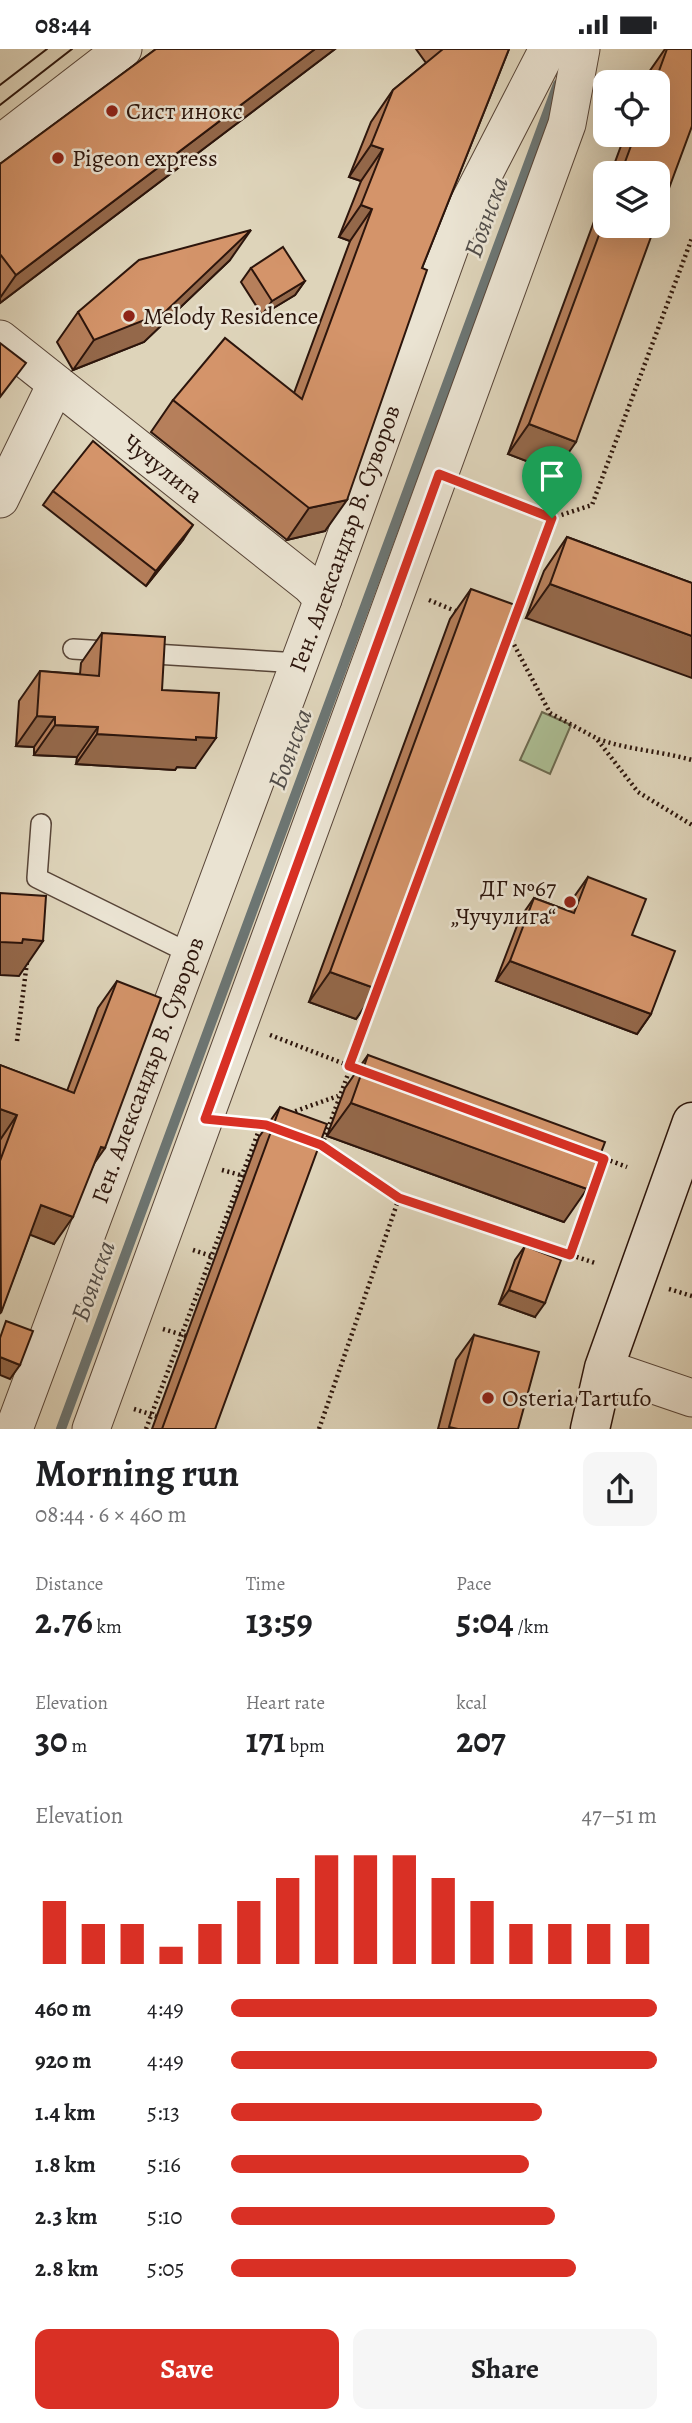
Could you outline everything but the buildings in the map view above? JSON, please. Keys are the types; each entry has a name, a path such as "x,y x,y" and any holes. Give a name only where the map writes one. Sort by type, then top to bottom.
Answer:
{"street":[{"path":"0,144 122,49"},
{"name":"Ген. Александър В. Суворов","path":"14,1429 323,599 459,222 548,49"},
{"path":"91,1429 567,124 581,49"},
{"name":"Чучулига","path":"0,339 302,579 323,599"},
{"path":"0,499 56,384"},
{"path":"590,1429 604,1368 692,1122"},
{"path":"604,1368 692,1398"}],"lane":[{"path":"73,649 299,663"},
{"path":"41,824 37,878 191,954"}],"path":[{"path":"439,474 552,518 592,505 692,238"},
{"path":"321,1145 552,518"},
{"path":"398,587 472,618"},
{"path":"496,629 509,634 550,713 596,738 625,749 658,751 692,760"},
{"path":"596,738 638,792 692,825"},
{"path":"17,1041 27,960"},
{"path":"239,1024 374,1075"},
{"path":"146,1429 263,1125 338,1095"},
{"path":"205,1119 277,1129"},
{"path":"310,1141 321,1145 399,1198 595,1263"},
{"path":"592,1154 627,1167"},
{"path":"570,1255 604,1159"},
{"path":"219,1169 243,1176"},
{"path":"318,1429 399,1198"},
{"path":"189,1249 213,1256"}],"green space":[{"path":"542,712 571,725 550,774 520,760"}],"waterway":[{"name":"Боянска","path":"61,1429 558,84"}],"tram line":[{"path":"0,85 47,49"},
{"path":"0,105 72,49"}],"place":[{"name":"Сист инокс","path":"112,111"},
{"name":"Pigeon express","path":"58,158"},
{"name":"Melody Residence","path":"129,316"},
{"name":"ДГ №67 „Чучулига“","path":"570,902"},
{"name":"Osteria Tartufo","path":"488,1398"}],"route":[{"path":"439,474 552,518 349,1066 604,1159 570,1255 399,1198 321,1145 266,1125 205,1119 439,474"}]}
